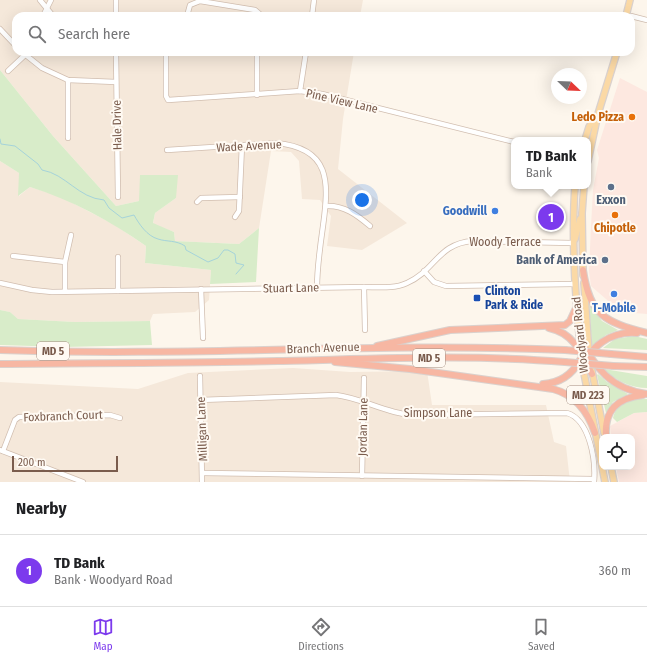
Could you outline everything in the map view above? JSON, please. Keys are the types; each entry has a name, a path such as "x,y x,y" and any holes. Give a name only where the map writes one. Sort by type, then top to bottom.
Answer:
{"highway":[{"path":"583,270 587,292 600,313 615,324 647,334"},
{"path":"344,349 378,345 450,330 565,325 570,321 577,306"},
{"path":"534,327 553,329 566,335 599,370 611,380 630,390 647,394"},
{"path":"533,385 553,384 561,380 577,366 586,355 616,335 624,333 647,334"},
{"path":"580,338 592,374"},
{"path":"583,372 588,341"},
{"name":"Branch Avenue","path":"0,350 203,351 482,347 565,350 647,357"},
{"name":"Branch Avenue","path":"0,364 358,358 521,358 613,366 647,367"},
{"path":"293,360 410,369 533,385 560,391 575,400 583,408 592,422 595,433"},
{"path":"606,434 608,416 616,405 628,397 647,394"}],"main road":[{"path":"629,12 630,0"},
{"path":"591,146 598,114 616,56"},
{"path":"586,137 589,127 598,114"},
{"name":"Woodyard Road","path":"575,189 573,243 574,284 580,338"},
{"name":"Woodyard Road","path":"584,189 583,270 588,341"},
{"path":"583,200 577,235 573,243 578,249 583,270"},
{"name":"Woodyard Road","path":"583,372 599,450"},
{"name":"Woodyard Road","path":"592,374 605,434"},
{"name":"Woodyard Road","path":"603,470 605,482"},
{"path":"606,470 608,475 614,480"},
{"path":"612,470 614,480"}],"street":[{"path":"40,0 50,12"},
{"path":"45,12 51,0"},
{"path":"116,0 116,12"},
{"path":"312,12 314,0"},
{"path":"188,12 190,5 200,1 255,10 257,12"},
{"path":"635,17 647,20"},
{"path":"0,29 12,42"},
{"path":"8,71 22,56"},
{"path":"28,56 42,68 68,80 116,82"},
{"name":"Hale Drive","path":"116,56 118,197"},
{"name":"Pine View Lane","path":"166,56 166,96 168,100 300,91 322,94 511,141"},
{"path":"257,56 257,95"},
{"path":"300,91 305,56"},
{"path":"68,80 68,138"},
{"name":"Wade Avenue","path":"166,150 276,143 290,144 303,149 315,159 324,172 328,189 317,288"},
{"path":"236,217 239,211 242,145"},
{"path":"197,202 201,198 240,197"},
{"path":"326,206 344,208 355,213 370,226"},
{"path":"65,291 65,262 71,235"},
{"name":"Woody Terrace","path":"424,271 445,249 463,242 573,243"},
{"path":"13,256 65,262"},
{"path":"118,257 118,291"},
{"path":"424,271 434,282 446,286 574,284"},
{"name":"Stuart Lane","path":"0,283 32,290 65,291 364,287 402,285 411,281 424,271"},
{"path":"364,287 364,330"},
{"path":"201,289 203,338"},
{"name":"Milligan Lane","path":"200,376 202,482"},
{"name":"Jordan Lane","path":"362,476 364,378"},
{"name":"Simpson Lane","path":"200,400 319,395 348,397 396,413 410,415 565,412 572,414 584,425 594,468 594,481"},
{"name":"Foxbranch Court","path":"2,450 16,420 19,417 110,415 120,418"},
{"path":"2,450 83,482"},
{"path":"203,473 362,476 445,480 594,481"}],"shaded area":[{"path":"0,0 363,0 361,12 12,12 12,56 353,56 343,119 338,169 407,223 362,250 327,246 331,216 320,200 302,199 299,161 291,152 271,151 259,228 239,244 175,241 174,232 153,224 155,213 176,198 139,201 116,206 53,136 0,70"},
{"path":"620,78 647,92 647,314 621,312 591,286 589,271 593,190 599,158 597,150"},
{"path":"0,161 19,173 19,196 30,187 59,196 113,224 146,246 145,263 211,270 209,300 195,312 153,314 150,321 75,322 18,319 10,312 0,310"},
{"path":"293,368 350,372 427,371 432,405 546,405 554,442 566,446 570,482 0,482 0,382 138,389 188,373"},
{"path":"647,412 647,482 619,482 617,470 635,470 635,434 611,434 610,426 634,413"}],"green space":[{"path":"0,70 53,136 116,206 139,201 140,175 178,175 176,198 155,213 153,223 174,232 175,241 239,244 259,228 256,282 210,284 211,270 145,263 146,246 119,228 90,212 61,198 30,187 18,196 19,173 0,161"},
{"path":"589,304 602,321 618,330 606,335 594,346 592,345"},
{"path":"0,310 10,312 18,319 75,322 150,321 152,345 64,347 0,345"},
{"path":"634,336 647,339 647,350 603,348 615,339"},
{"path":"604,369 647,376 647,388 636,387 624,383 613,377"},
{"path":"598,374 607,382 628,394 613,402 606,413 597,375"},
{"path":"630,399 647,399 647,412 634,413 617,422 613,418 615,411"}],"waterway":[{"path":"0,139 1,144 15,146 38,164 42,170 58,176 87,195 104,200 109,208 122,218 134,215 144,229 154,237 161,240 182,244 185,246 186,250 208,262 218,258 224,250 228,250 235,254 236,263 244,265 236,274"}],"place":[{"name":"Ledo Pizza","path":"632,117"},
{"name":"Exxon","path":"611,187"},
{"name":"Goodwill","path":"495,211"},
{"name":"Chipotle","path":"615,215"},
{"name":"TD Bank","path":"551,217"},
{"name":"Bank of America","path":"605,260"},
{"name":"T-Mobile","path":"614,294"},
{"name":"Clinton Park & Ride","path":"477,298"}]}
